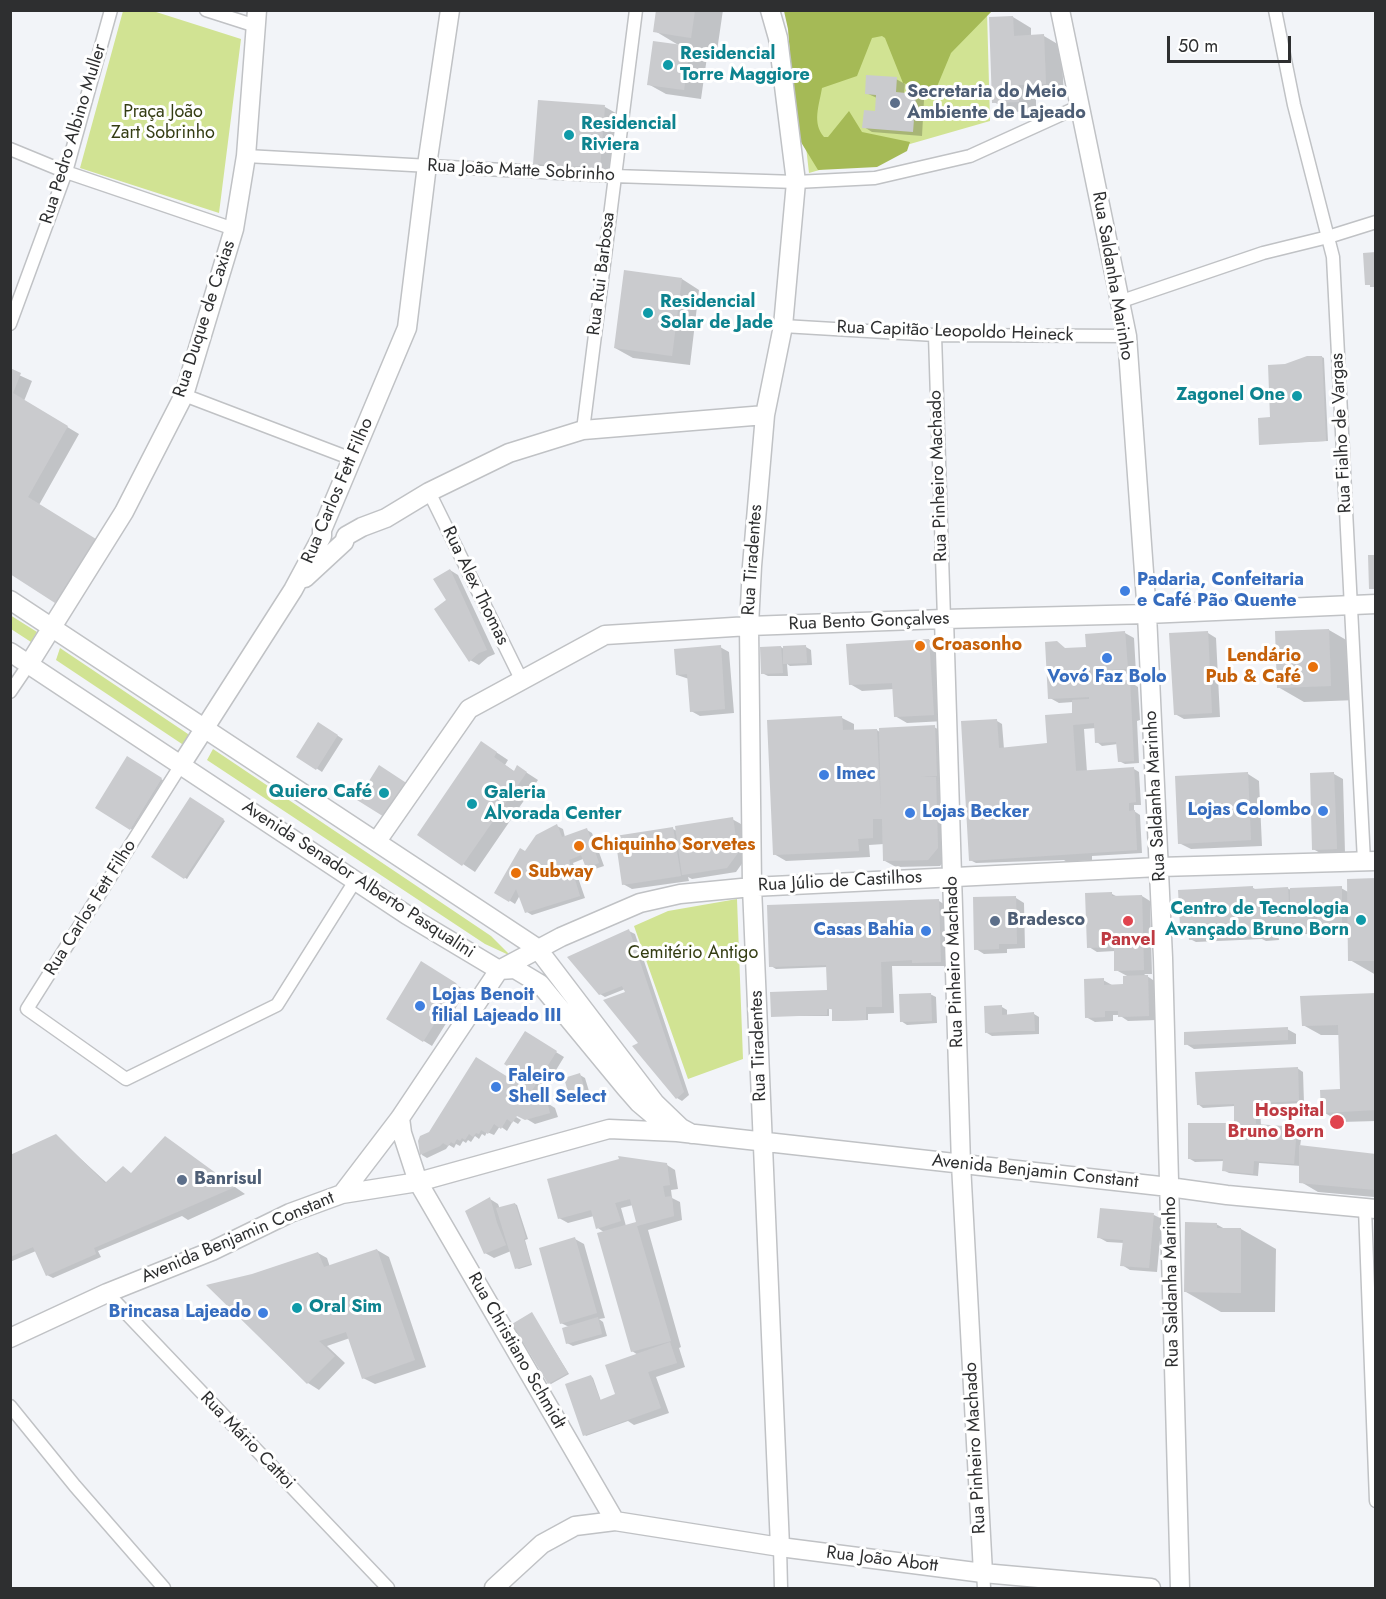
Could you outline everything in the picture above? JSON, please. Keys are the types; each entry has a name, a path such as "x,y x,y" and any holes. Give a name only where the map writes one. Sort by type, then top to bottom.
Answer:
{"street":[{"name":"Rua Pedro Albino Muller","path":"10,324 66,172 111,10"},
{"path":"206,10 256,18"},
{"name":"Rua Carlos Fett Filho","path":"355,881 277,1005 126,1079 27,1009 293,590 339,531 341,487 407,328 427,165 450,10"},
{"name":"Rua Rui Barbosa","path":"584,430 636,10"},
{"name":"Rua Tiradentes","path":"770,10 778,38 796,182 783,326 765,415 749,626 752,887 781,1588"},
{"name":"Rua Saldanha Marinho","path":"1060,10 1127,336 1147,614 1159,867 1180,1588"},
{"name":"Rua Fialho de Vargas","path":"1275,10 1294,105 1333,257 1350,605 1370,861"},
{"name":"Rua Duque de Caxias","path":"10,692 124,513 184,395 234,229 246,156 256,18"},
{"name":"Rua João Matte Sobrinho","path":"246,156 614,176 796,182 875,178 970,156 1080,106"},
{"path":"10,148 66,172 234,229"},
{"path":"1119,302 1263,253 1376,222"},
{"name":"Rua Capitão Leopoldo Heineck","path":"783,326 935,335 1127,336"},
{"name":"Rua Pinheiro Machado","path":"935,335 961,1164 984,1581"},
{"path":"184,395 352,459"},
{"path":"339,531 386,518 429,492 509,453 584,430 765,415"},
{"name":"Rua Alex Thomas","path":"429,492 522,681"},
{"name":"Avenida Senador Alberto Pasqualini","path":"10,600 537,948 646,1098"},
{"name":"Rua Bento Gonçalves","path":"377,841 469,709 605,635 749,626 1147,614 1376,604"},
{"name":"Avenida Senador Alberto Pasqualini","path":"10,652 407,915 499,970 515,969 540,984 646,1098 685,1134"},
{"name":"Rua Júlio de Castilhos","path":"342,1194 400,1118 499,970 537,948 640,903 680,894 752,887 1159,867 1370,861"},
{"path":"615,1130 646,1098"},
{"path":"400,1118 402,1134 418,1182"},
{"name":"Avenida Benjamin Constant","path":"10,1338 107,1293 212,1251 290,1213 342,1194 418,1182 615,1130 763,1142 1370,1209"},
{"name":"Rua Christiano Schmidt","path":"418,1182 615,1521"},
{"path":"1370,1209 1376,1501"},
{"name":"Rua Mário Cattoi","path":"107,1293 388,1588"},
{"path":"10,1406 75,1486 164,1588"},
{"name":"Rua João Abott","path":"494,1588 542,1544 575,1526 615,1521 984,1581 1151,1588"}],"green space":[{"name":"Praça João Zart Sobrinho","path":"123,11 153,11 241,39 219,213 80,168"},
{"path":"784,11 992,11 951,53 936,89 930,92 903,83 885,38 882,36 872,38 857,76 822,88 817,114 818,126 824,137 828,137 849,111 862,132 910,142 907,151 877,167 818,170 796,134 788,29"},
{"path":"987,11 990,121 809,173 791,16"},
{"path":"10,615 37,632 31,642 11,629"},
{"path":"60,648 188,734 188,748 56,660"},
{"path":"213,749 491,936 511,956 485,944 207,760"},
{"name":"Cemitério Antigo","path":"737,899 743,1059 688,1079 634,926 668,911"}],"building":[{"path":"656,10 695,10 691,38 653,32"},
{"path":"1013,16 1014,36 1044,34 1046,84 1019,85 1019,102 992,103 989,17"},
{"name":"Residencial Torre Maggiore","path":"653,41 690,46 684,90 647,85"},
{"name":"Secretaria do Meio Ambiente de Lajeado","path":"866,75 897,77 896,92 916,94 913,132 862,128 864,110 875,111 876,95 865,94"},
{"name":"Residencial Riviera","path":"538,100 605,105 600,169 533,164"},
{"path":"1376,252 1376,287 1370,287 1370,285 1365,285 1363,253"},
{"name":"Residencial Solar de Jade","path":"624,270 682,278 672,356 614,348"},
{"name":"Zagonel One","path":"1307,356 1322,356 1326,441 1259,445 1258,418 1270,417 1268,365 1285,364"},
{"path":"10,368 21,373 13,393 68,426 28,497 96,539 55,603 10,574"},
{"path":"1368,555 1376,555 1376,589 1369,589"},
{"path":"450,569 487,650 479,653 469,662 434,609 446,600 433,579"},
{"path":"1329,629 1331,686 1277,688 1275,631"},
{"path":"1125,631 1128,669 1103,670 1103,682 1130,680 1134,761 1118,762 1116,742 1095,743 1094,723 1073,725 1076,771 1134,767 1136,802 1129,803 1129,811 1135,810 1137,850 969,861 961,721 997,719 999,748 1047,743 1045,715 1072,713 1072,700 1089,699 1089,697 1048,699 1045,642 1057,641 1065,648 1086,647 1085,634"},
{"path":"1208,631 1212,713 1174,715 1169,633"},
{"path":"929,639 934,715 894,717 892,683 849,685 846,644"},
{"path":"721,645 725,709 690,712 687,674 676,675 674,649"},
{"path":"806,645 807,663 783,664 783,646"},
{"path":"781,646 783,673 761,674 760,647"},
{"name":"Imec","path":"842,716 843,730 877,729 881,812 879,728 935,725 937,776 919,777 936,777 938,848 928,860 883,861 882,819 873,819 873,838 858,839 859,851 773,855 767,720"},
{"path":"318,722 338,735 316,770 296,757"},
{"name":"Galeria Alvorada Center","path":"481,741 497,752 494,757 514,771 517,765 527,772 462,866 417,835"},
{"path":"127,756 162,778 130,830 95,808"},
{"name":"Quiero Café","path":"379,765 411,786 389,820 357,800"},
{"path":"1248,772 1251,840 1178,844 1175,776"},
{"name":"Lojas Colombo","path":"1334,772 1337,849 1312,850 1310,773"},
{"path":"190,797 224,819 184,879 151,857"},
{"path":"733,817 738,853 727,868 682,875 675,826"},
{"path":"557,824 562,837 587,828 599,863 586,868 581,855 569,860 580,896 525,913 516,889 509,902 494,893 520,848 525,851 536,835"},
{"path":"673,827 681,876 622,885 615,836"},
{"name":"Centro de Tecnologia Avançado Bruno Born","path":"1376,878 1376,961 1348,961 1347,879"},
{"path":"1253,886 1253,889 1288,887 1290,926 1270,927 1271,936 1189,940 1188,926 1180,926 1178,890"},
{"path":"1342,886 1342,929 1317,929 1317,907 1312,907 1313,929 1290,930 1290,918 1296,918 1296,910 1290,910 1290,888"},
{"name":"Panvel","path":"1112,892 1112,896 1142,895 1144,970 1114,971 1114,947 1087,948 1085,893"},
{"name":"Bradesco","path":"1016,896 1017,944 999,944 999,949 974,950 973,897"},
{"path":"939,899 941,962 912,963 912,960 881,962 882,1007 866,1007 866,1020 832,1021 832,1009 827,1009 827,1015 771,1017 770,992 827,990 826,965 769,967 767,905"},
{"path":"629,929 684,1092 676,1099 632,1046 638,1043 603,1000 625,992 622,986 599,995 567,957"},
{"name":"Lojas Benoit filial Lajeado III","path":"421,961 458,986 423,1042 386,1019"},
{"path":"1148,975 1149,1016 1118,1017 1118,1011 1105,1011 1105,1017 1085,1018 1084,979 1104,978 1104,985 1123,984 1123,976"},
{"path":"931,993 932,1021 900,1022 899,994"},
{"path":"1376,993 1376,1110 1321,1113 1320,1090 1340,1089 1338,1025 1302,1026 1300,996"},
{"path":"1002,1005 1002,1015 1034,1012 1035,1031 985,1033 984,1006"},
{"path":"1288,1027 1288,1040 1184,1045 1184,1032"},
{"path":"525,1031 557,1051 531,1092 547,1101 550,1113 525,1120 517,1116 512,1123 507,1119 501,1129 494,1124 488,1134 481,1130 473,1137 469,1134 465,1140 457,1139 454,1144 451,1142 448,1146 443,1143 420,1155 418,1141 420,1136 429,1132 476,1057 511,1079 515,1071 504,1064"},
{"path":"1298,1067 1299,1101 1255,1103 1256,1124 1297,1127 1294,1164 1254,1161 1253,1174 1222,1171 1223,1159 1188,1159 1188,1123 1234,1123 1234,1104 1197,1105 1195,1072"},
{"path":"580,1073 587,1098 571,1103 564,1078"},
{"path":"56,1134 105,1183 123,1166 131,1173 165,1136 235,1187 94,1248 96,1254 46,1276 33,1247 10,1257 10,1155"},
{"path":"1299,1145 1376,1154 1376,1190 1299,1183"},
{"path":"618,1156 667,1163 670,1185 663,1186 665,1197 672,1196 674,1216 637,1226 671,1341 631,1352 597,1233 636,1222 630,1199 615,1203 621,1221 596,1229 591,1210 558,1219 547,1179 619,1159"},
{"path":"490,1197 506,1245 484,1254 465,1211"},
{"path":"515,1203 531,1264 515,1269 496,1208"},
{"path":"1100,1208 1154,1213 1149,1268 1120,1266 1123,1240 1097,1238"},
{"path":"1185,1222 1217,1223 1217,1228 1241,1228 1241,1293 1184,1292"},
{"path":"575,1237 597,1313 560,1324 539,1248"},
{"path":"377,1249 415,1360 362,1379 346,1332 319,1341 335,1356 307,1384 206,1285 252,1274 318,1252 324,1267"},
{"path":"532,1312 568,1373 548,1384 512,1324"},
{"path":"598,1317 602,1334 566,1344 562,1328"},
{"path":"670,1342 677,1363 648,1372 661,1408 583,1436 565,1384 591,1375 600,1400 615,1394 605,1365"}],"place":[{"name":"Residencial Torre Maggiore","path":"668,65"},
{"name":"Secretaria do Meio Ambiente de Lajeado","path":"895,103"},
{"name":"Residencial Riviera","path":"569,135"},
{"name":"Residencial Solar de Jade","path":"648,313"},
{"name":"Zagonel One","path":"1297,396"},
{"name":"Padaria, Confeitaria e Café Pão Quente","path":"1125,591"},
{"name":"Croasonho","path":"920,646"},
{"name":"Vovó Faz Bolo","path":"1107,658"},
{"name":"Lendário Pub & Café","path":"1313,667"},
{"name":"Imec","path":"824,775"},
{"name":"Quiero Café","path":"384,793"},
{"name":"Galeria Alvorada Center","path":"472,804"},
{"name":"Lojas Colombo","path":"1323,811"},
{"name":"Lojas Becker","path":"910,813"},
{"name":"Chiquinho Sorvetes","path":"579,846"},
{"name":"Subway","path":"516,873"},
{"name":"Centro de Tecnologia Avançado Bruno Born","path":"1361,920"},
{"name":"Bradesco","path":"995,921"},
{"name":"Panvel","path":"1128,921"},
{"name":"Casas Bahia","path":"926,931"},
{"name":"Lojas Benoit filial Lajeado III","path":"420,1006"},
{"name":"Faleiro Shell Select","path":"496,1087"},
{"name":"Hospital Bruno Born","path":"1337,1122"},
{"name":"Banrisul","path":"182,1180"},
{"name":"Oral Sim","path":"297,1308"},
{"name":"Brincasa Lajeado","path":"263,1313"}]}
